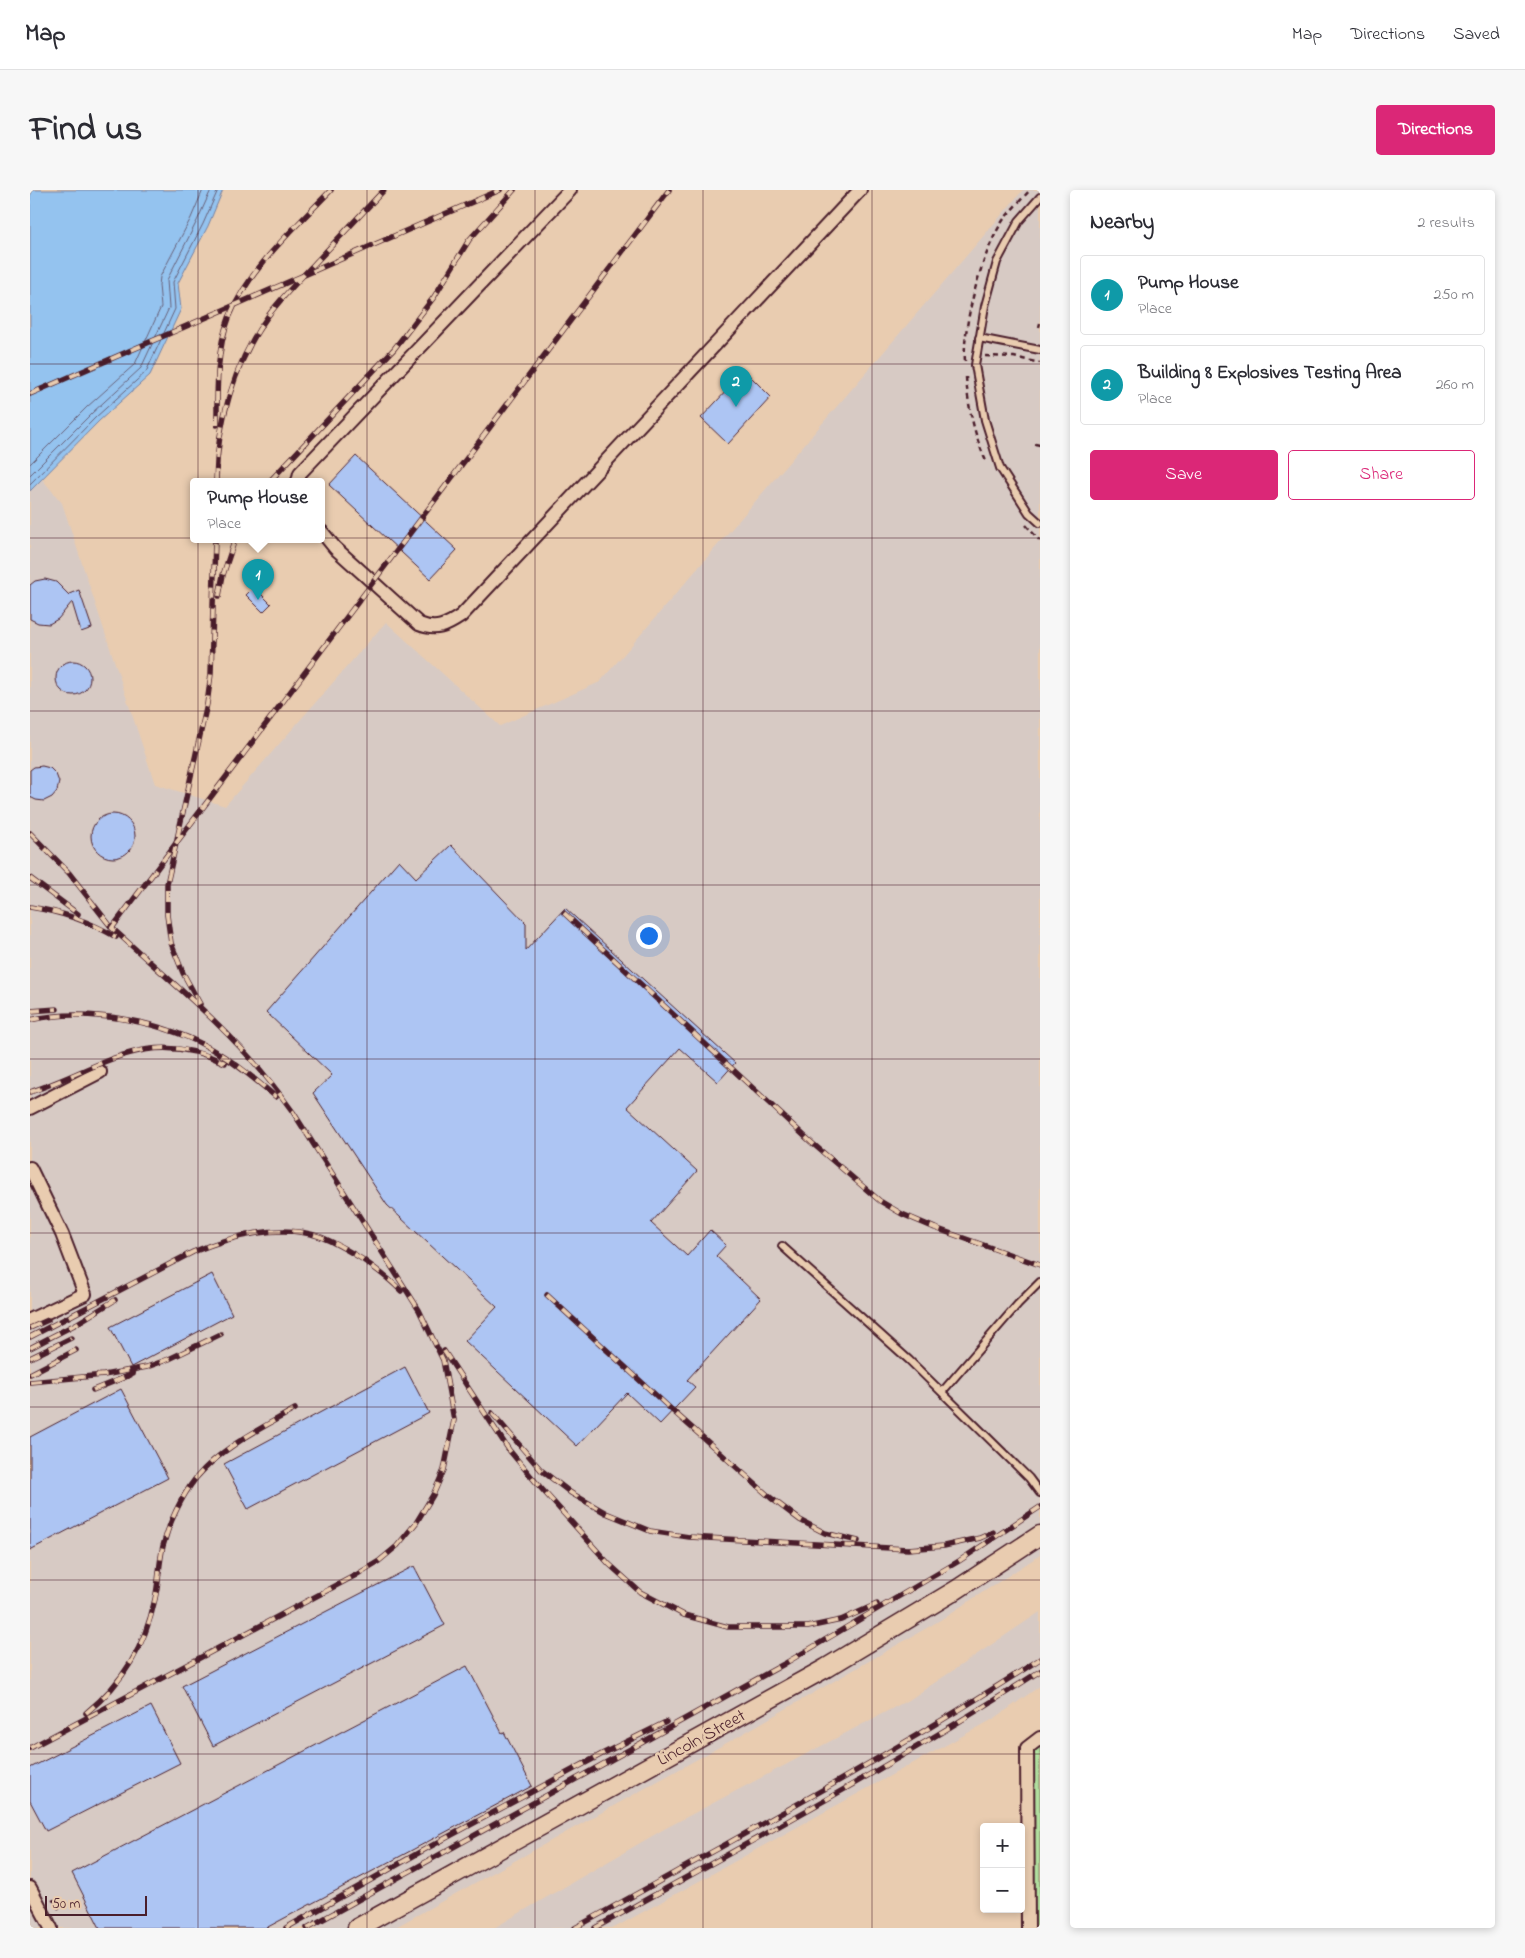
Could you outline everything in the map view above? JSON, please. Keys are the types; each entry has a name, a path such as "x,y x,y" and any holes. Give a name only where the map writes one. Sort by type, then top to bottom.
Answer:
{"main road":[{"name":"Lincoln Street","path":"357,1928 826,1668 948,1595 1040,1536"}],"street":[{"path":"299,478 300,473 570,190"},
{"path":"325,536 334,548 419,624 429,628 439,628 461,616 860,190"},
{"path":"30,1108 100,1072"},
{"path":"30,1168 62,1234 85,1294 30,1320"},
{"path":"1028,1928 1027,1748 1040,1738"},
{"path":"30,1888 51,1928"}],"lane":[{"path":"1040,197 1019,221 997,262 984,306 975,365 985,420 1000,468 1029,513 1040,523"},
{"path":"979,338 1040,350"},
{"path":"782,1246 909,1360 1029,1478 1040,1493"},
{"path":"942,1392 1018,1304 1040,1282"}],"path":[{"path":"965,365 964,349 972,298 985,257 1004,220 1030,190"},
{"path":"1039,327 1040,323"},
{"path":"964,356 1014,357 1040,363"},
{"path":"966,373 968,399 979,446 987,463"},
{"path":"1035,444 1040,445"},
{"path":"1021,519 1040,541"}],"shaded area":[{"path":"1023,190 1040,190 1040,1555 937,1622 730,1741 394,1928 30,1928 30,491 42,479 62,503 155,784 225,806 386,622 500,726 600,682"},
{"path":"1040,1612 1040,1686 995,1718 614,1928 494,1928 666,1828 912,1698"}],"green space":[{"path":"1040,1744 1040,1928 1030,1928 1027,1753"}],"water":[{"path":"33,190 223,190 208,226 178,283 181,309 150,375 99,421 30,491 30,196"}],"building":[{"path":"745,371 771,397 728,444 701,418"},
{"path":"356,456 457,550 430,579 329,485"},
{"path":"45,579 56,582 70,596 69,594 79,590 92,628 81,632 72,602 58,619 49,624 38,623 30,619 30,585 35,581"},
{"path":"254,587 271,604 263,612 246,595"},
{"path":"73,661 80,662 85,666 89,671 89,685 85,690 80,694 73,695 66,694 61,690 57,685 56,678 57,671 61,666 66,662"},
{"path":"34,767 50,768 56,774 59,782 57,791 52,797 44,801 30,797 30,770"},
{"path":"113,814 125,818 131,824 135,836 131,848 125,854 113,858 101,854 95,848 91,836 95,824 101,818"},
{"path":"451,845 526,923 526,950 565,908 735,1063 718,1082 680,1048 627,1107 697,1171 651,1223 687,1256 710,1230 726,1245 716,1256 761,1299 687,1380 695,1387 660,1424 627,1393 577,1446 465,1341 497,1307 387,1205 313,1093 332,1075 266,1012 399,860 416,878"},
{"path":"212,1274 232,1314 131,1367 110,1327"},
{"path":"405,1367 429,1413 248,1509 224,1464"},
{"path":"121,1389 168,1478 30,1550 30,1437"},
{"path":"414,1566 445,1625 213,1746 182,1686"},
{"path":"467,1666 532,1786 266,1928 100,1928 72,1873"},
{"path":"151,1706 180,1763 46,1831 30,1801 30,1768"}],"railway":[{"path":"217,425 219,357 229,318 248,282 260,266 331,190"},
{"path":"216,478 217,459 224,416 237,374 256,334 285,295 384,190"},
{"path":"30,394 500,190"},
{"path":"273,478 394,349 434,297 469,240 514,190"},
{"path":"30,1748 379,1561 397,1546 416,1523 433,1495 444,1470 454,1420 443,1360 419,1310 293,1112 267,1078 218,1025 112,928 669,190"},
{"path":"200,1004 183,973 171,943 167,915 167,884 207,704 211,674 215,543"},
{"path":"219,596 223,575 234,543"},
{"path":"30,833 69,873 112,928"},
{"path":"30,878 78,914"},
{"path":"30,907 75,918 96,926 116,937"},
{"path":"564,913 812,1143 880,1201 902,1214 935,1228 1040,1265"},
{"path":"30,1011 57,1009"},
{"path":"30,1020 53,1016 102,1016 151,1025 198,1042 226,1058 276,1097"},
{"path":"30,1092 102,1063 147,1049 171,1048 197,1052 225,1063"},
{"path":"30,1337 193,1252 223,1241 256,1233 289,1231 321,1237 362,1259 388,1278 401,1291"},
{"path":"547,1295 771,1498 800,1520 825,1533 858,1541"},
{"path":"30,1348 76,1324 115,1300"},
{"path":"30,1328 48,1320"},
{"path":"30,1382 104,1375 147,1367 169,1359 221,1334"},
{"path":"30,1358 71,1338"},
{"path":"30,1374 76,1350"},
{"path":"444,1351 509,1450 609,1564 640,1592 684,1615 728,1627 808,1627 841,1620 877,1604"},
{"path":"93,1390 133,1374"},
{"path":"86,1713 122,1676 139,1648 151,1616 166,1537 172,1519 185,1493 206,1467 218,1457 255,1431 295,1409"},
{"path":"492,1413 541,1470 571,1493 606,1513 650,1531 689,1537 908,1549 944,1546 980,1538 993,1532"},
{"path":"307,1928 784,1664 959,1561 1040,1507"},
{"path":"575,1928 868,1764 1040,1659"},
{"path":"595,1928 931,1739 1040,1671"},
{"path":"286,1928 420,1852 604,1753 666,1722"}],"place":[{"name":"Building 8 Explosives Testing Area","path":"736,407"},
{"name":"Pump House","path":"258,600"}]}
